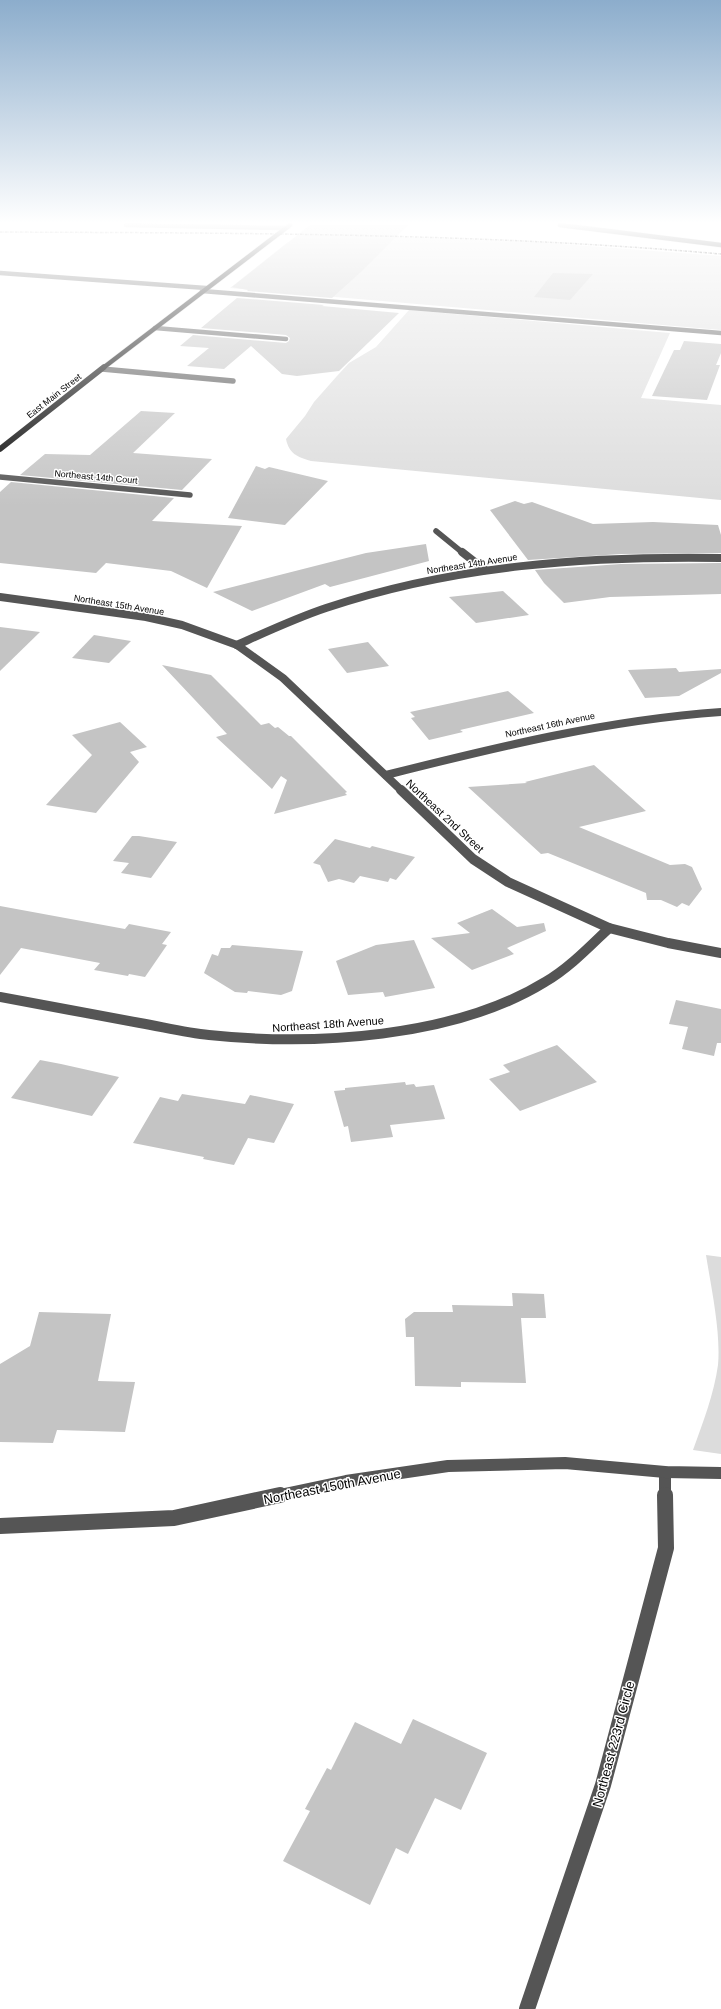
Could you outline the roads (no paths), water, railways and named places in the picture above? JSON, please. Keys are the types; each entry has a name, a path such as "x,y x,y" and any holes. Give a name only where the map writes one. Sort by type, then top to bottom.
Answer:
{"main road":[{"name":"East Main Street","path":"0,449 167,319"}],"street":[{"path":"550,319 721,333"},
{"path":"155,328 286,339"},
{"path":"102,369 232,381"},
{"name":"Northeast 14th Court","path":"0,477 190,495"},
{"path":"436,531 485,570"},
{"name":"Northeast 14th Avenue","path":"237,645 308,614 339,604 410,584 485,570 550,562 617,558 721,558"},
{"name":"Northeast 15th Avenue","path":"0,597 146,617 182,626 237,645 261,661 308,701"},
{"name":"Northeast 2nd Street","path":"308,701 386,775 444,833 473,859 508,882 609,928 721,953"},
{"name":"Northeast 16th Avenue","path":"386,775 581,728 620,722 721,712"},
{"name":"Northeast 18th Avenue","path":"0,997 208,1035 240,1039 307,1040 402,1031 434,1024 492,1007 520,995 545,982 581,954 609,928"},
{"name":"Northeast 150th Avenue","path":"0,1526 174,1518 346,1481 448,1466 565,1462 665,1472 721,1473"},
{"name":"Northeast 223rd Circle","path":"527,2009 603,1785 666,1548 665,1472"}]}
